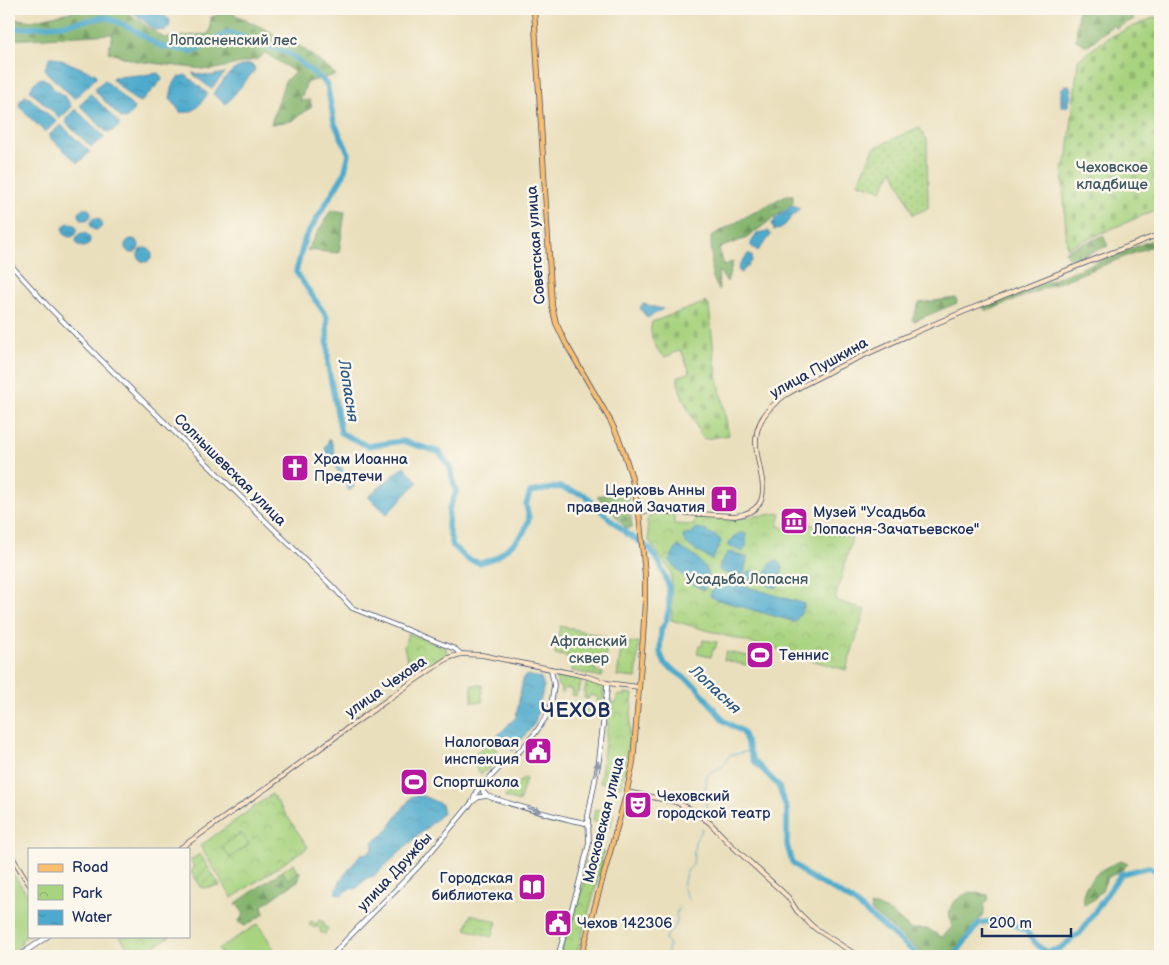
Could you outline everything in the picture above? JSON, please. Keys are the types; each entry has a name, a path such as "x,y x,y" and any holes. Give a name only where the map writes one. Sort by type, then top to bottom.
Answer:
{"main road":[{"name":"Советская улица","path":"534,9 552,306 556,324 611,422 627,461 639,512 644,575"},
{"name":"улица Пушкина","path":"639,512 735,516 747,514 759,504 763,497 756,450 758,427 770,407 784,396 821,376 921,329 1160,234"},
{"name":"Московская улица","path":"581,956 627,792 633,762 645,610 644,575"},
{"name":"улица Чехова","path":"180,848 448,658 461,654 482,655 585,676 607,683 639,687"},
{"path":"627,792 676,802 692,810 710,823 788,897 797,911 809,923 858,956"},
{"path":"9,852 28,882"}],"street":[{"name":"Солнышевская улица","path":"9,263 100,359 322,576 352,608 455,649 461,654"},
{"name":"улица Дружбы","path":"332,956 419,866 473,801 476,792 483,784 520,751 536,732 546,717 550,706 554,685 551,669"},
{"name":"Московская улица","path":"558,956 589,843 588,816 599,760 607,683"},
{"path":"483,784 483,792 487,796"},
{"path":"473,801 487,796 582,822 589,826"},
{"path":"582,822 588,816"},
{"path":"19,956 45,938"}],"green space":[{"name":"Лопасненский лес","path":"83,9 123,9 164,38 209,34 211,17 228,11 303,48 336,75 307,82 300,101 310,100 312,107 291,121 271,124 285,81 295,72 265,53 258,59 211,70 136,61 108,52 113,34 9,40 9,18 32,21"},
{"path":"1078,9 1127,9 1134,19 1116,28 1113,25 1087,46 1076,40"},
{"name":"Чеховское кладбище","path":"1160,15 1160,208 1067,248 1062,168 1068,155 1078,60 1107,38"},
{"path":"919,127 927,140 928,208 913,215 893,169 882,190 858,183 874,148"},
{"path":"786,195 793,195 793,203 747,238 719,248 724,266 733,261 727,282 718,270 719,290 712,276 711,236"},
{"path":"331,210 345,212 339,253 307,250"},
{"path":"1103,236 1108,246 1071,260 1065,251"},
{"path":"1160,237 1160,243 987,311 984,307"},
{"path":"956,298 957,303 914,321 912,320 919,303"},
{"path":"706,302 709,306 715,363 729,435 705,439 702,437 680,391 678,377 690,372 681,350 665,357 661,354 655,346 651,327 652,322"},
{"path":"628,490 632,527 627,529 597,496"},
{"name":"Усадьба Лопасня","path":"653,513 674,514 674,524 694,525 696,516 740,518 781,513 778,526 804,534 810,524 852,538 835,600 865,610 846,670 671,620 671,572 649,541 647,520"},
{"name":"Афганский сквер","path":"560,626 607,637 605,669 596,667 595,671 603,673 602,677 572,671 574,658 555,654"},
{"path":"408,633 446,648 447,654 415,676 410,674 404,646"},
{"path":"703,640 717,642 711,657 697,654"},
{"path":"639,642 636,678 617,676 622,643"},
{"path":"726,652 764,659 763,666 747,662 746,665 724,660"},
{"path":"555,675 582,679 576,696 572,695 573,690 565,688 563,693 560,692 561,687 558,686"},
{"path":"587,680 596,682 603,687 602,703 597,701 598,697 590,695 588,699 584,698"},
{"path":"472,685 482,685 482,702 472,702"},
{"path":"625,693 633,694 626,766 622,787 600,782 610,703 616,703 617,695 625,696"},
{"path":"582,708 601,713 600,718 581,713"},
{"path":"491,742 497,751 487,759 492,766 481,774 469,759"},
{"path":"523,778 526,779 519,802 504,797"},
{"path":"272,794 308,847 232,898 200,846"},
{"path":"595,809 613,814 610,826 593,821"},
{"path":"241,833 249,844 230,858 222,846"},
{"path":"590,849 603,852 601,861 603,862 576,956 559,956 576,901 579,899 584,884 582,880"},
{"path":"200,854 220,886 202,888 191,872 194,868 191,860"},
{"path":"1121,861 1128,864 1107,878 1102,890 1093,900 1084,905 1084,893 1089,882 1110,865"},
{"path":"294,863 298,872 288,879 282,871"},
{"path":"9,868 28,896 28,936 20,941 22,944 9,952"},
{"path":"282,871 288,878 300,871 299,880 262,906 264,914 245,926 238,922 244,914 236,903"},
{"path":"970,892 988,895 989,899 984,905 984,914 950,956 925,956 872,912 870,906 876,906 892,913 910,929 928,929 942,937 952,927 949,914 952,905 959,898"},
{"path":"471,914 497,922 492,937 466,929"},
{"path":"319,920 325,923 323,926 328,928 325,934 320,932 321,929 316,926 315,928 309,925 311,921 317,924"},
{"path":"258,924 274,949 263,956 223,956 218,949"},
{"path":"121,938 167,938 140,956 133,956"}],"water":[{"path":"129,9 146,9 160,13 170,20 169,27 165,31 154,29"},
{"path":"50,57 96,74 96,78 75,99 46,72 45,68"},
{"path":"249,64 254,66 255,70 226,104 213,94 232,71"},
{"path":"158,73 162,80 141,102 130,96 112,78 114,77"},
{"path":"192,73 209,76 225,73 211,89"},
{"path":"186,75 208,94 193,110 180,112 170,98 173,85 178,77"},
{"path":"42,78 50,82 53,89 61,94 71,106 60,118 30,91 34,83"},
{"path":"105,80 134,108 126,119 121,118 96,92 95,88"},
{"path":"1065,85 1070,86 1071,96 1068,106 1062,107 1061,90"},
{"path":"91,94 119,123 119,126 113,131 105,131 81,107 81,103"},
{"path":"26,95 57,122 45,132 19,107 20,101"},
{"path":"74,110 103,135 104,138 91,147 66,123 66,119"},
{"path":"61,125 90,152 78,163 48,136"},
{"path":"793,205 800,208 781,229 774,230 772,224 777,217"},
{"path":"85,208 91,214 85,220 79,214"},
{"path":"96,218 102,224 96,230 90,224"},
{"path":"70,223 75,225 77,230 75,235 70,237 65,235 63,230 65,225"},
{"path":"768,231 771,235 758,251 751,246 757,233"},
{"path":"83,233 88,235 90,240 88,245 83,247 78,245 76,240 78,235"},
{"path":"132,239 137,241 139,246 137,251 132,253 127,251 125,246 127,241"},
{"path":"145,248 150,250 152,255 150,260 145,262 140,260 138,255 140,250"},
{"path":"749,253 752,256 752,261 741,273 738,270 740,264"},
{"path":"643,304 663,309 647,318 640,308"},
{"path":"329,439 348,482 355,486 349,491 325,449"},
{"path":"404,466 418,482 387,514 368,497"},
{"path":"695,528 702,529 719,538 721,542 712,560 684,541 683,535 692,534"},
{"path":"740,533 746,535 746,544 743,552 728,546 733,538"},
{"path":"678,546 696,557 709,573 704,590 685,577 669,560"},
{"path":"731,552 747,558 742,578 719,570 727,553"},
{"path":"774,561 780,562 782,566 777,588 768,586 765,583 768,567"},
{"path":"754,571 757,573 755,581 745,578 747,572"},
{"path":"716,578 799,602 804,604 804,608 795,622 715,599 710,596"},
{"path":"527,675 541,678 544,686 535,723 513,751 495,738 516,717 523,678"},
{"path":"412,796 423,796 441,804 443,813 374,876 367,878 356,889 350,888 342,895 335,893 342,878 361,854 369,853 373,848 373,842 384,834"}],"waterway":[{"name":"Лопасня","path":"9,29 61,25 106,17 131,28 160,46 194,52 228,32 290,54 327,84 334,122 349,154 344,174 305,238 296,272 327,317 328,366 341,433 368,446 402,441 439,452 450,467 456,492 449,509 448,528 453,546 467,559 480,563 497,557 524,532 529,518 526,505 530,492 559,487 585,495 626,533 650,549 659,562 669,587 669,608 666,621 661,630 660,652 665,664 696,686 724,721 743,732 753,760 778,785 787,810 787,845 792,862 805,874 851,900 919,956"},
{"path":"707,817 705,793 707,776 712,771 722,767 730,755 750,751"},
{"path":"689,901 683,887 686,873 693,864 695,841 702,828"},
{"name":"Лопасня","path":"954,956 979,923 1005,919 1027,932 1038,946 1046,952 1059,949 1080,933 1121,874 1149,867 1160,873"},
{"path":"667,956 669,945 665,938 676,925 676,914 679,908"}],"place":[{"name":"Храм Иоанна Предтечи","path":"295,468"},
{"name":"Церковь Анны праведной Зачатия","path":"724,499"},
{"name":"Музей \"Усадьба Лопасня-Зачатьевское\"","path":"794,521"},
{"name":"Теннис","path":"760,655"},
{"name":"Налоговая инспекция","path":"538,751"},
{"name":"Спортшкола","path":"414,782"},
{"name":"Чеховский городской театр","path":"638,805"},
{"name":"Городская библиотека","path":"532,887"},
{"name":"Чехов 142306","path":"558,923"}],"district":[{"name":"ЧЕХОВ","path":"576,711"}]}
